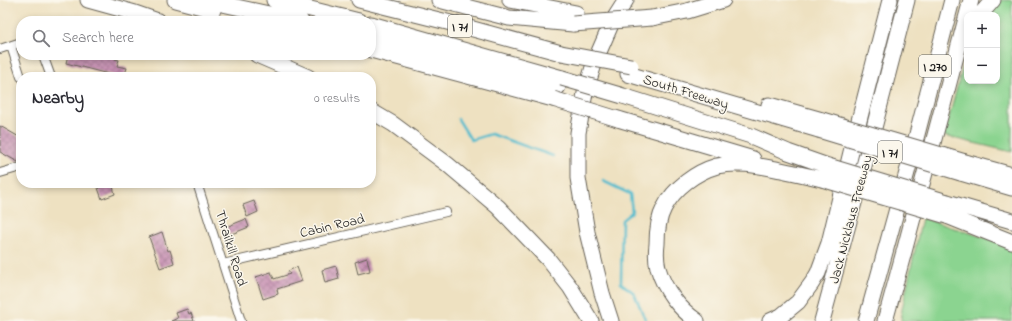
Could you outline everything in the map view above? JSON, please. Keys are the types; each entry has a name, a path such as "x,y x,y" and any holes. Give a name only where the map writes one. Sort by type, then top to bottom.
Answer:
{"highway":[{"path":"88,0 144,16"},
{"path":"175,0 238,16"},
{"path":"204,0 278,16"},
{"path":"274,0 339,16"},
{"name":"South Freeway","path":"359,0 451,23 561,54 630,70 963,167 1012,188"},
{"path":"439,0 509,18 652,18 687,11 723,0"},
{"path":"510,0 575,18"},
{"path":"611,321 602,293 587,232 578,178 578,133 585,93 595,61 612,22 626,0"},
{"path":"770,321 781,316 798,302 812,283 829,243 890,0"},
{"name":"Jack Nicklaus Freeway","path":"822,321 872,137 907,0"},
{"name":"I 270","path":"866,321 952,0"},
{"path":"885,321 906,248 971,0"},
{"path":"983,12 993,0"},
{"name":"South Freeway","path":"376,26 559,88 621,107 751,136 788,152 825,173 947,209 1012,222"},
{"path":"376,40 559,88 825,173"},
{"path":"952,68 964,40"},
{"path":"376,51 559,88"},
{"path":"269,60 296,72"},
{"path":"376,115 392,124 441,160 498,207 548,258 570,287 591,321"},
{"path":"698,321 689,316 675,300 662,279 658,267 656,255 657,232 663,209 669,199 686,181 717,166 740,163 825,173"},
{"path":"963,167 1012,176"},
{"path":"947,209 1012,236"},
{"path":"947,209 1012,242"},
{"path":"896,321 896,304 906,248"}],"street":[{"path":"0,49 16,44"},
{"path":"11,46 19,72"},
{"path":"45,60 49,72"},
{"path":"0,173 16,168"},
{"name":"Thrailkill Road","path":"200,188 241,321"},
{"name":"Cabin Road","path":"223,264 446,212"}],"green space":[{"path":"1001,0 1012,0 1012,152 944,136 964,61 964,84 1000,84 1000,12 989,12"},
{"path":"922,218 1005,244 1012,248 1012,321 901,321 902,309"}],"building":[{"path":"67,60 119,60 117,66 127,68 126,72 101,72 66,63"},
{"path":"0,126 16,135 16,161 0,152"},
{"path":"98,188 113,188 115,194 102,199"},
{"path":"254,201 258,212 247,217 243,205"},
{"path":"246,219 249,227 229,235 226,227"},
{"path":"162,232 168,251 170,250 174,263 160,268 149,237"},
{"path":"367,258 370,271 358,274 355,262"},
{"path":"336,266 339,279 325,283 322,270"},
{"path":"297,267 302,281 277,289 278,294 263,299 256,277 271,272 274,279 290,274 288,271"},
{"path":"187,309 189,314 191,313 194,321 171,321 178,318 176,313"}],"waterway":[{"path":"458,119 471,140 491,134 553,156"},
{"path":"603,181 630,194 632,212 622,220 621,283 634,293 646,321"}]}
